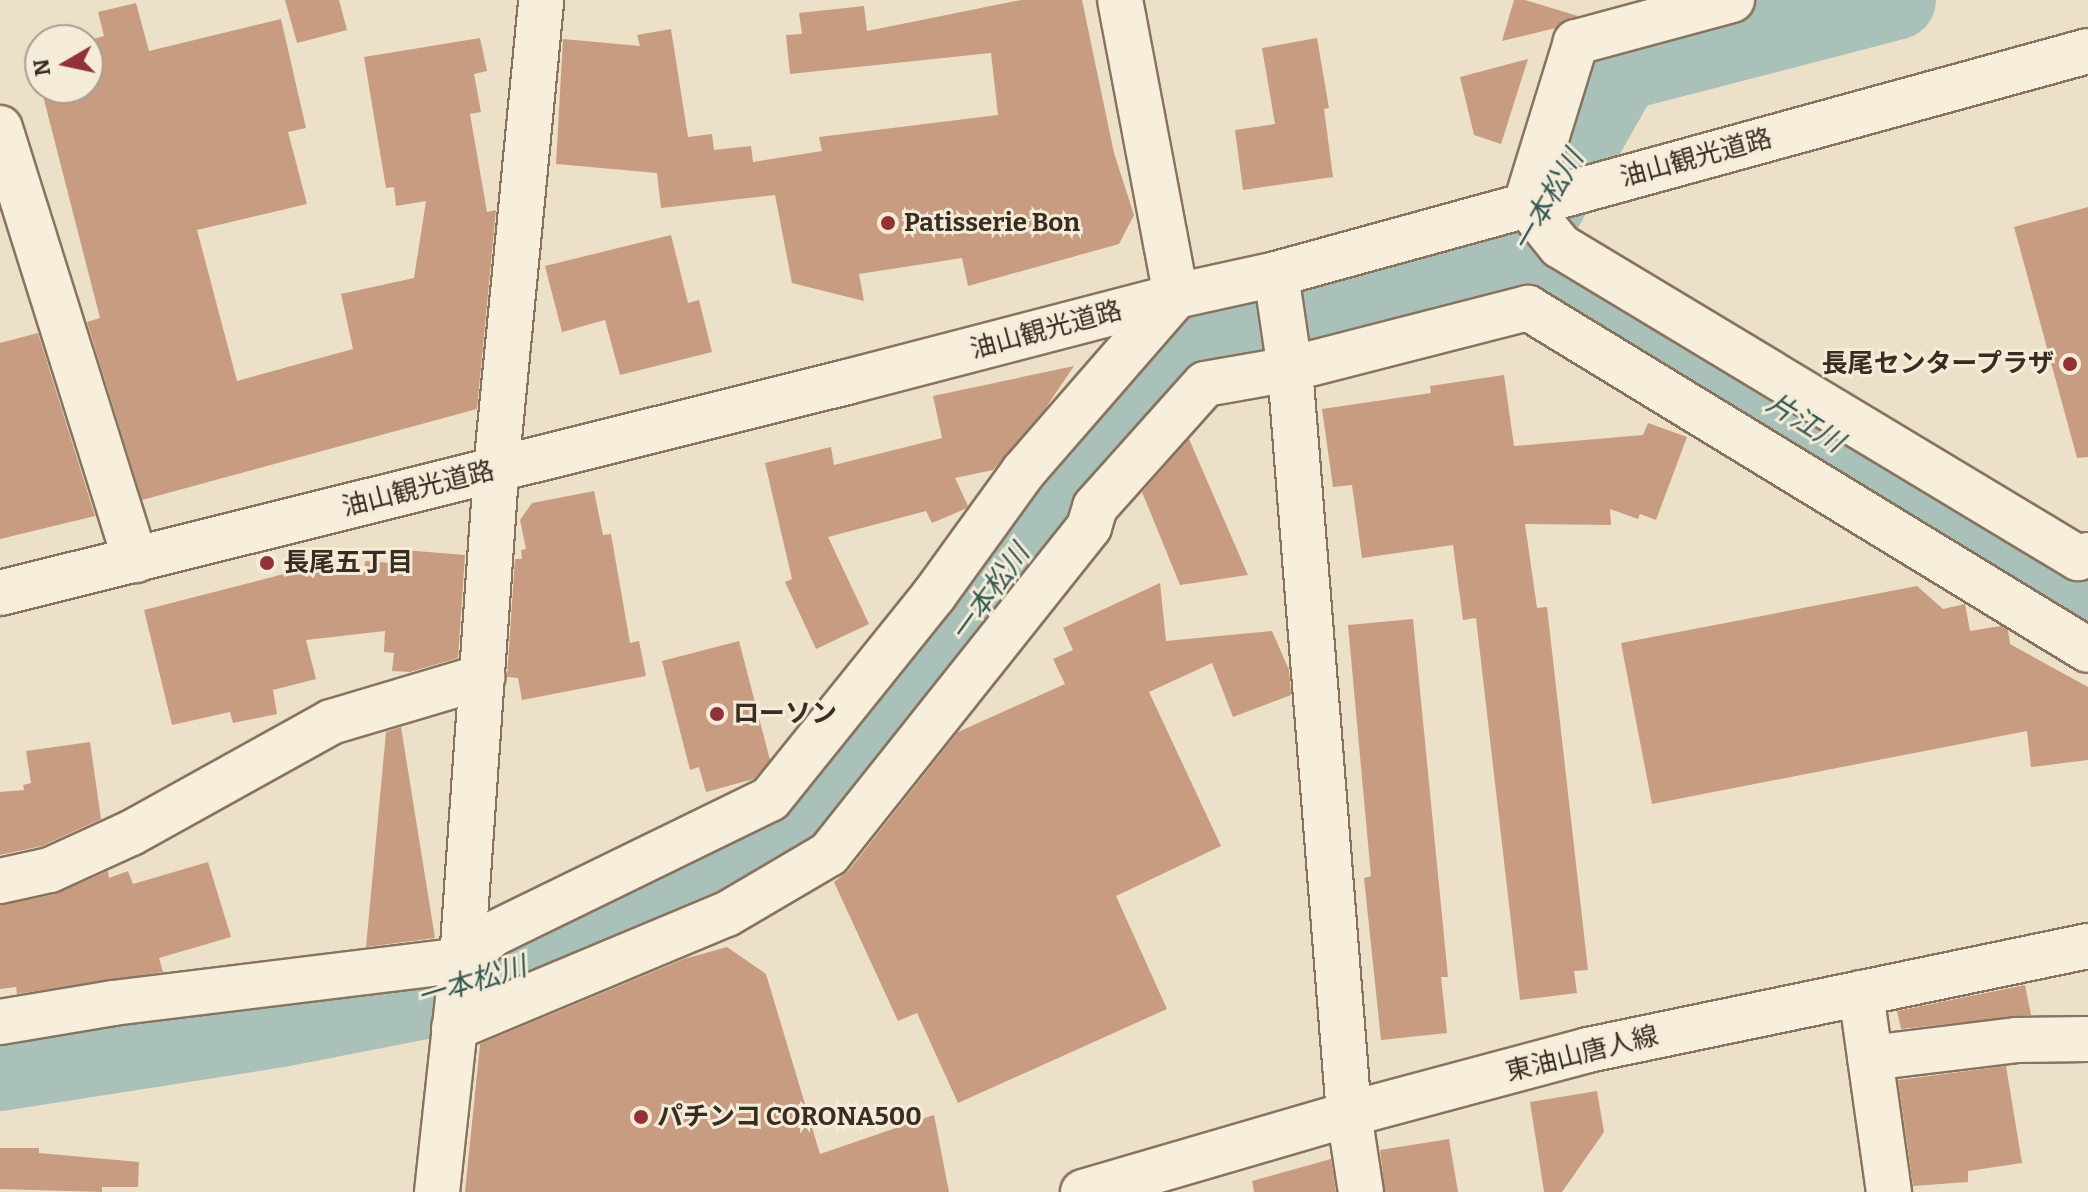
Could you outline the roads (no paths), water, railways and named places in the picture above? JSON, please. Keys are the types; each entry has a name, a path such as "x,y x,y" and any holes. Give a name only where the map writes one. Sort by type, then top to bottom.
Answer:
{"street":[{"path":"437,1192 462,960 496,470 541,0"},
{"path":"0,1022 113,1003 462,960 493,934 770,799 934,595 1023,472 1176,296 1120,0"},
{"path":"1732,0 1576,42 1537,214 1560,246 2085,559"},
{"name":"油山観光道路","path":"0,593 1176,296 1277,281 1537,214 1619,179 2088,51"},
{"path":"0,128 9,190 135,560"},
{"path":"1277,281 1288,359 1349,1114 1361,1192"},
{"path":"454,1023 727,914 829,854 1089,527 1095,507 1205,384 1288,359 1528,308 2088,650"},
{"path":"0,881 50,870 131,833 331,722 482,677"},
{"name":"東油山唐人線","path":"1083,1192 1349,1114 1588,1050 2088,946"},
{"path":"1861,993 1889,1192"},
{"path":"1870,1058 2016,1040 2088,1039"}],"waterway":[{"name":"一本松川","path":"0,1071 281,1027 424,999 604,941 812,836 985,607 1114,423 1177,362 1240,339 1512,263 1621,71 1896,0"},
{"name":"片江川","path":"1512,263 1632,312 2088,602"}],"place":[{"name":"Patisserie Bon","path":"888,223"},
{"name":"長尾センタープラザ","path":"2070,364"},
{"name":"長尾五丁目","path":"267,563"},
{"name":"ローソン","path":"717,714"},
{"name":"パチンコ CORONA500","path":"641,1117"}]}
